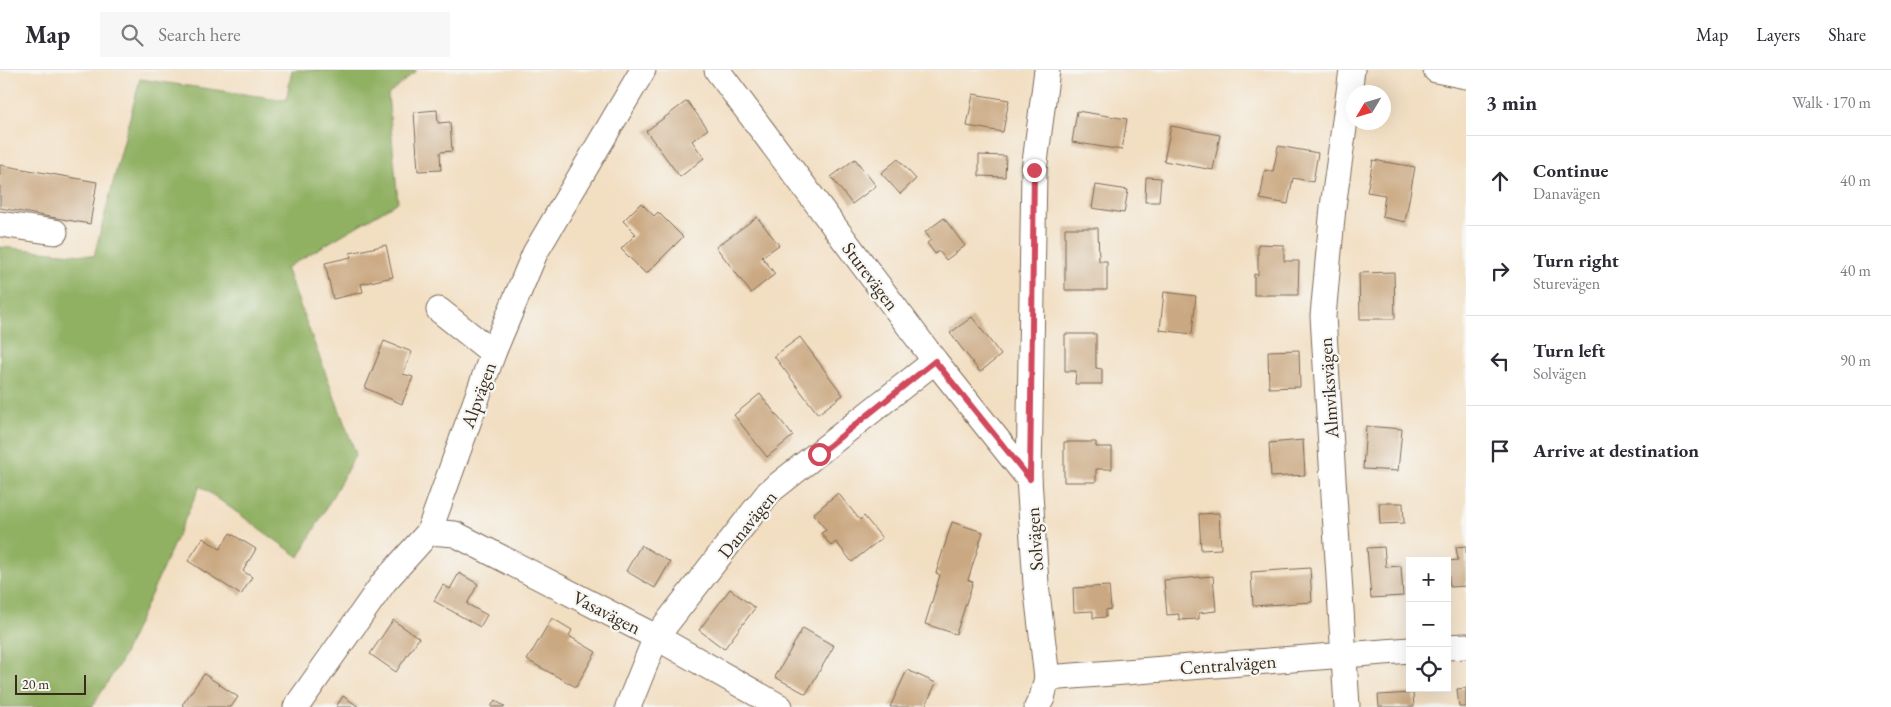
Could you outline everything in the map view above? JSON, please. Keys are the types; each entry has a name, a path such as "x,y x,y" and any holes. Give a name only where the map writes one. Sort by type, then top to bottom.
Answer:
{"street":[{"name":"Alpvägen","path":"296,707 384,582 429,532 493,353 535,253 643,70"},
{"name":"Sturevägen","path":"717,70 935,361 1030,479"},
{"name":"Solvägen","path":"1037,707 1042,698 1047,678 1036,584 1030,479 1034,170 1047,70"},
{"name":"Almviksvägen","path":"1347,707 1323,316 1333,206 1352,70"},
{"path":"1436,70 1466,76"},
{"path":"0,224 54,232"},
{"path":"439,310 493,353"},
{"name":"Danavägen","path":"628,707 656,638 769,492 935,361"},
{"name":"Vasavägen","path":"429,532 455,534 656,638 780,707"},
{"path":"1451,647 1466,646"},
{"name":"Centralvägen","path":"1047,678 1406,650"}],"green space":[{"path":"292,70 417,70 388,95 398,202 286,268 356,454 299,557 200,486 120,663 92,707 0,707 0,247 94,256 140,79 286,100"}],"building":[{"path":"973,94 1009,100 1003,132 967,126"},
{"path":"687,101 708,129 692,141 704,158 680,177 646,131"},
{"path":"437,110 438,123 450,122 452,151 440,152 441,170 418,171 414,112"},
{"path":"1077,111 1127,119 1122,150 1072,142"},
{"path":"1171,126 1220,135 1213,170 1164,161"},
{"path":"1278,146 1318,153 1313,182 1293,178 1288,204 1260,199 1265,170 1273,172"},
{"path":"979,155 1006,156 1005,177 979,176"},
{"path":"855,159 876,186 852,204 831,177"},
{"path":"898,159 916,179 900,194 881,173"},
{"path":"1373,160 1415,167 1405,222 1382,217 1385,195 1367,192"},
{"path":"0,165 97,182 90,224 0,208"},
{"path":"1146,177 1161,178 1159,202 1145,202"},
{"path":"1096,185 1128,190 1124,213 1092,208"},
{"path":"641,203 654,216 658,212 683,237 646,274 621,249 636,234 623,221"},
{"path":"757,217 779,245 762,257 775,274 751,293 716,247"},
{"path":"944,218 965,246 946,260 939,251 935,254 927,243 931,240 925,232"},
{"path":"1065,228 1098,228 1099,261 1107,261 1107,290 1065,290"},
{"path":"1258,244 1284,245 1284,261 1299,261 1298,295 1254,295 1254,274 1258,275"},
{"path":"386,245 393,277 361,284 363,292 333,299 325,263 351,257 350,253"},
{"path":"1394,272 1395,319 1360,319 1359,273"},
{"path":"1164,292 1196,296 1192,334 1160,330"},
{"path":"972,317 1001,355 980,372 950,333"},
{"path":"1065,334 1096,334 1096,368 1102,369 1102,384 1075,384 1076,371 1065,371"},
{"path":"800,337 843,395 818,414 774,356"},
{"path":"384,341 412,352 403,374 413,377 402,404 365,388"},
{"path":"1299,350 1300,387 1269,388 1268,351"},
{"path":"760,394 793,436 767,457 734,415"},
{"path":"1366,426 1402,429 1398,471 1363,469"},
{"path":"1303,440 1305,475 1271,477 1269,443"},
{"path":"1064,442 1096,442 1096,447 1112,447 1112,469 1096,469 1096,482 1064,482"},
{"path":"838,493 860,520 864,516 882,538 852,562 836,542 831,546 821,533 826,530 813,514"},
{"path":"1379,503 1403,503 1404,523 1380,524"},
{"path":"1219,513 1221,549 1201,550 1199,514"},
{"path":"952,522 983,532 968,580 973,582 956,634 925,624 940,575 936,573"},
{"path":"230,533 256,549 243,571 252,577 241,595 188,561 203,538 220,549"},
{"path":"641,545 670,562 655,588 626,571"},
{"path":"1466,546 1466,586 1451,587 1451,561 1458,560 1456,547"},
{"path":"1384,547 1386,567 1401,566 1403,596 1371,598 1367,548"},
{"path":"1310,568 1312,602 1253,606 1251,572"},
{"path":"459,573 478,584 467,604 487,615 480,627 434,601 443,585 450,589"},
{"path":"1213,576 1216,611 1199,613 1199,619 1179,620 1179,614 1167,615 1164,580"},
{"path":"1109,586 1111,609 1106,610 1106,617 1093,618 1093,611 1074,612 1073,588"},
{"path":"730,589 755,608 724,649 699,630"},
{"path":"552,618 572,630 569,636 596,652 576,687 527,660"},
{"path":"393,620 419,638 396,672 370,654"},
{"path":"803,628 834,646 806,694 775,677"},
{"path":"907,670 936,683 925,707 890,707"},
{"path":"204,674 238,697 231,707 185,707 182,705"},
{"path":"1466,688 1466,707 1459,707 1457,689"},
{"path":"1413,693 1414,707 1379,707 1378,695"},
{"path":"343,696 359,707 336,707"},
{"path":"495,700 505,707 491,707"}],"route":[{"path":"819,454 935,361 1030,479 1034,170"}]}
